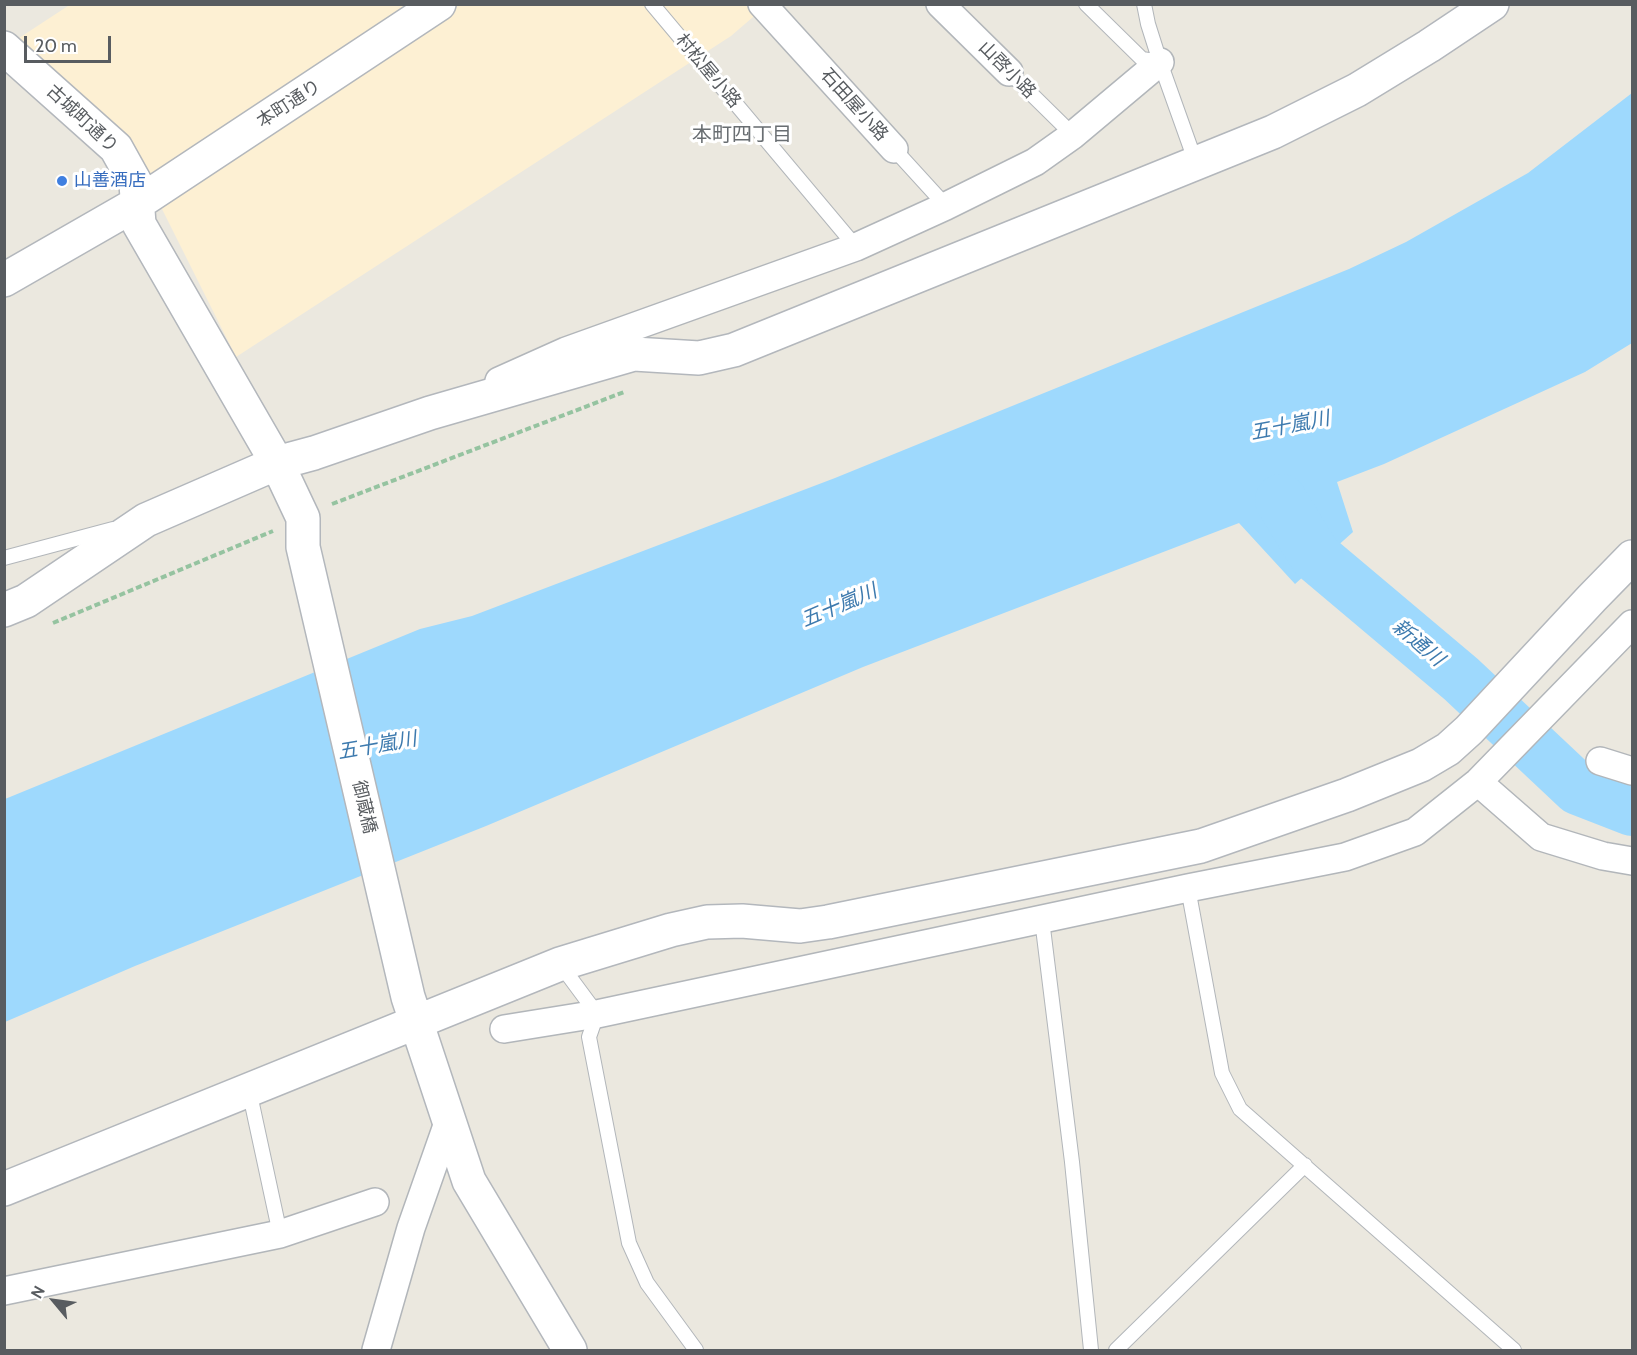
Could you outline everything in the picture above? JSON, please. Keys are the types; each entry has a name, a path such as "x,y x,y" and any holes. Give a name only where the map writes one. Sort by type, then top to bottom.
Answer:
{"street":[{"name":"本町通り","path":"4,280 138,203 439,4"},
{"name":"石田屋小路","path":"762,4 894,149"},
{"name":"山啓小路","path":"940,4 1009,72"},
{"path":"4,610 26,601 146,520 277,463 314,453 430,413 634,354 699,358 734,350 1273,132 1357,90 1492,4"},
{"name":"古城町通り","path":"4,48 116,148 136,184 139,224 277,463"},
{"path":"430,413 566,351 856,247 946,206 1035,162 1073,135 1160,63"},
{"name":"御蔵橋","path":"277,463 303,533 412,1010 469,1181 570,1350"},
{"path":"4,1188 249,1090 412,1010 671,930 707,922 742,921 800,926 828,922 1201,846 1347,795 1421,765 1448,749 1469,730 1632,557"},
{"path":"504,1029 597,1014 1188,888 1345,857 1415,832 1478,782 1632,624"},
{"path":"1600,761 1632,771"},
{"path":"1478,782 1541,837 1603,856 1632,861"},
{"path":"376,1350 411,1228 449,1120"},
{"path":"4,1291 280,1234 375,1202"}],"lane":[{"name":"村松屋小路","path":"652,4 856,247"},
{"path":"1086,4 1142,59 1160,63"},
{"path":"1144,4 1160,63 1196,163"},
{"name":"山啓小路","path":"1009,72 1073,135"},
{"name":"石田屋小路","path":"894,149 946,206"},
{"path":"4,558 146,520"},
{"path":"1188,888 1222,1073 1240,1109 1514,1350"},
{"path":"1042,920 1072,1162 1091,1350"},
{"path":"560,964 597,1014 589,1037 629,1242 647,1283 696,1350"},
{"path":"249,1090 280,1234"},
{"path":"1116,1350 1305,1165"}],"path":[{"path":"47,625 303,533 328,506 630,389"}],"shaded area":[{"path":"71,4 767,5 731,36 236,357 129,143 16,40"}],"water":[{"name":"五十嵐川","path":"1632,93 1632,343 1585,372 1384,464 1337,482 1353,532 1295,584 1239,523 863,667 486,826 135,966 5,1022 5,799 420,629 472,616 835,478 1349,269 1406,242 1528,173"}],"waterway":[{"name":"新通川","path":"1281,500 1315,556 1461,679 1578,789 1632,810"}],"place":[{"name":"山善酒店","path":"62,181"}],"district":[{"name":"本町四丁目","path":"742,135"}]}
